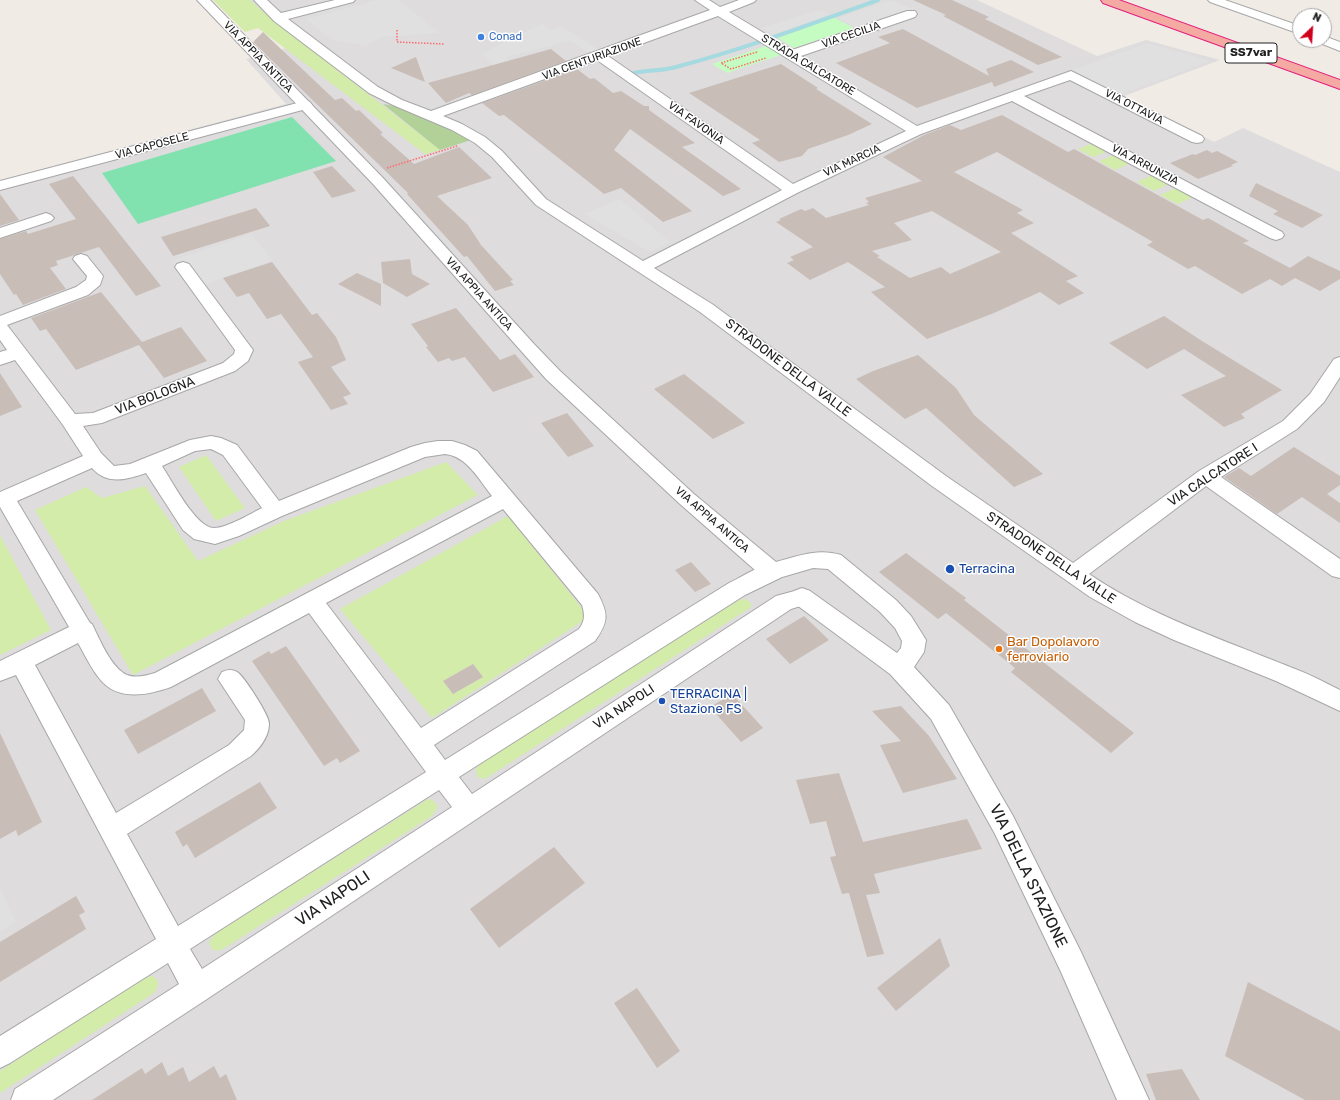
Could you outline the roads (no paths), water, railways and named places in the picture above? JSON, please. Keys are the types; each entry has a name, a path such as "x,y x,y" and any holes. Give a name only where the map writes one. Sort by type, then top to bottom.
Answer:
{"highway":[{"name":"SS7var","path":"1107,0 1167,18 1340,76"},
{"name":"SS7var","path":"1128,0 1167,18 1340,85"}],"street":[{"name":"VIA APPIA ANTICA","path":"203,0 371,174 553,375 687,499 772,572"},
{"name":"STRADONE DELLA VALLE","path":"260,0 278,18 375,91 404,105 457,126 478,139 499,155 523,185 541,202 724,321 946,486 1112,600 1201,643 1284,674 1340,701"},
{"path":"278,18 349,0"},
{"name":"STRADA CALCATORE","path":"701,0 720,12 764,46 791,55 916,131"},
{"name":"VIA CENTURIAZIONE","path":"433,116 750,0"},
{"path":"1214,0 1292,27"},
{"name":"VIA CECILIA","path":"791,55 911,14"},
{"name":"VIA FAVONIA","path":"600,56 792,190"},
{"name":"VIA MARCIA","path":"643,267 792,190 916,131 1071,75"},
{"name":"VIA OTTAVIA","path":"1071,75 1197,139"},
{"name":"VIA ARRUNZIA","path":"1013,96 1276,235"},
{"name":"VIA CAPOSELE","path":"0,186 305,105"},
{"path":"0,233 46,218"},
{"path":"0,322 82,291 91,285 94,282 95,276 81,259"},
{"name":"VIA BOLOGNA","path":"70,421 86,421 103,416 229,367 242,357 244,350 183,267"},
{"path":"0,328 70,421 103,468 113,473 129,471 150,464 197,444 220,444 230,450 275,511"},
{"path":"0,358 17,352"},
{"name":"VIA CALCATORE I","path":"1073,574 1206,476 1277,434 1298,418 1324,389 1340,363"},
{"path":"150,464 190,525 201,534 215,536 223,535 275,511 418,452 440,447 454,448 470,456 590,600 594,607 596,620 587,635 579,641 418,742"},
{"path":"96,458 2,499 84,630 110,676 123,684 138,687 162,680 312,602 506,498"},
{"path":"1206,476 1340,570"},
{"path":"0,1053 737,589 772,572 813,560 833,561 888,606 910,631 914,640 912,652 899,667"},
{"name":"VIA DELLA STAZIONE","path":"802,597 899,667 940,712 1004,825 1071,962 1133,1100"},
{"name":"VIA NAPOLI","path":"26,1100 784,602 802,597"},
{"path":"312,602 468,809"},
{"path":"84,630 10,667 111,830 197,989"},
{"path":"111,830 238,752 252,739 257,732 257,718 230,679"}],"waterway":[{"path":"634,73 671,68 702,60 778,36 878,0"}],"place":[{"name":"Conad","path":"481,37"},
{"name":"Terracina","path":"950,569"},
{"name":"Bar Dopolavoro ferroviario","path":"999,649"},
{"name":"TERRACINA | Stazione FS","path":"662,701"}]}
